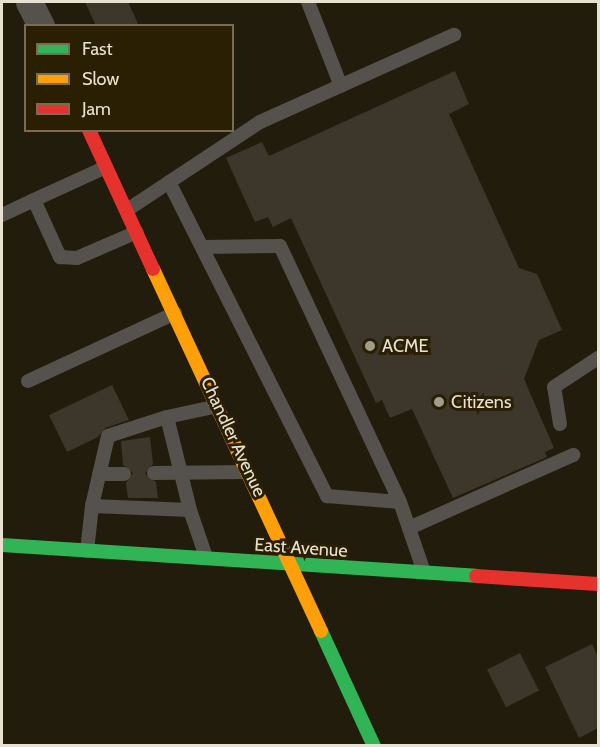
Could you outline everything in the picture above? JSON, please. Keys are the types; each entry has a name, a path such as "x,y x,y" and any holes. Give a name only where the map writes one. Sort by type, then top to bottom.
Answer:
{"street":[{"path":"29,2 39,24"},
{"name":"Chandler Avenue","path":"91,132 293,565 374,746"},
{"name":"East Avenue","path":"2,545 598,584"}],"lane":[{"path":"308,2 341,86"},
{"path":"127,210 260,122 454,35"},
{"path":"2,215 106,167"},
{"path":"170,182 327,496 400,502"},
{"path":"33,200 60,257 77,258 137,232"},
{"path":"203,247 280,246 400,502 425,574"},
{"path":"28,381 175,313"},
{"path":"560,424 554,387 598,358"},
{"path":"87,551 92,506 108,436 167,417 218,405"},
{"path":"167,417 179,471 206,559"},
{"path":"409,528 573,455"},
{"path":"154,473 249,472"},
{"path":"99,474 124,474"},
{"path":"92,506 190,510"}],"building":[{"path":"85,2 128,2 138,24 95,24"},
{"path":"455,71 469,104 449,114 519,268 537,274 562,330 539,340 524,379 554,448 545,452 547,457 453,498 412,409 390,418 382,400 376,403 291,218 273,227 268,217 255,222 226,158 262,142 269,156"},
{"path":"112,385 129,420 105,428 98,437 67,452 49,415"},
{"path":"150,437 153,464 145,474 156,482 158,498 128,498 126,483 133,473 123,465 121,441"},
{"path":"592,644 598,657 598,728 579,738 545,667"},
{"path":"520,653 539,690 506,707 487,670"}],"traffic: fast":[{"path":"2,545 476,576"},
{"path":"321,631 374,746"}],"traffic: slow":[{"path":"153,269 321,631"}],"traffic: jam":[{"path":"90,132 153,269"},
{"path":"476,576 598,584"}],"place":[{"name":"ACME","path":"370,346"},
{"name":"Citizens","path":"439,402"}]}
